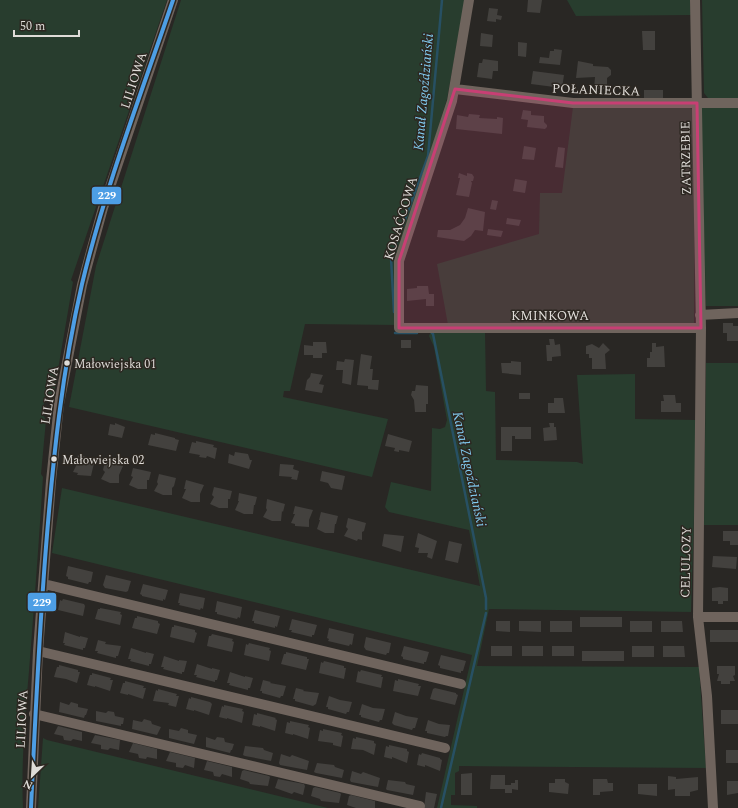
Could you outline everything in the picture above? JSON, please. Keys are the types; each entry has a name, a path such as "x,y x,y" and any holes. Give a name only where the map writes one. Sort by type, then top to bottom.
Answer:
{"street":[{"name":"LILIOWA","path":"31,808 38,651 51,481 59,404 82,285 103,208 173,0"},
{"name":"KOSAĆCOWA","path":"399,328 399,261 455,89 469,0"},
{"name":"ZATRZEBIE","path":"695,0 700,315"},
{"name":"POŁANIECKA","path":"455,89 573,103 738,103"},
{"path":"700,315 738,313"},
{"name":"CELULOZY","path":"700,315 698,617 707,696 713,808"},
{"name":"KMINKOWA","path":"399,328 701,328"},
{"path":"44,584 462,684"},
{"path":"698,617 738,618"},
{"path":"38,651 445,748"},
{"path":"34,714 420,806"}],"highlighted area":[{"path":"455,89 573,103 697,103 701,328 399,328 399,261"}],"green space":[{"path":"0,0 167,0 71,280 73,282 54,393 52,395 46,394 42,413 46,420 41,474 43,477 24,740 23,808 0,808"},
{"path":"181,0 465,0 447,99 396,263 398,325 305,324 290,391 284,391 283,397 388,419 372,477 69,407 96,266"},
{"path":"567,0 690,0 691,15 576,16"},
{"path":"702,0 738,0 738,98 708,98 704,93"},
{"path":"688,106 695,112 694,325 448,325 437,264 539,234 540,193 562,193 573,107"},
{"path":"701,107 738,107 738,306 706,306"},
{"path":"431,331 485,331 486,391 495,392 496,460 577,462 583,464 577,375 635,374 635,419 697,420 691,612 489,609 477,666 699,667 706,768 459,766 459,771 455,773 455,795 451,795 451,805 477,806 477,808 437,808 472,655 52,553 62,488 480,586 469,530 389,512 385,507 391,482 431,491 432,428 440,429 445,427 447,420 434,347 429,336"},
{"path":"706,363 738,363 738,525 704,525"},
{"path":"43,738 47,740 328,808 38,808"}],"building":[{"path":"528,0 542,0 540,13 527,12"},
{"path":"489,8 498,9 497,15 502,16 501,20 496,19 496,22 487,21"},
{"path":"642,31 655,31 655,50 643,50"},
{"path":"481,33 493,35 492,47 480,46"},
{"path":"518,42 527,43 526,57 518,56"},
{"path":"554,49 562,50 560,65 539,63 540,57 549,58 550,51 554,51"},
{"path":"483,59 498,61 498,71 493,71 492,79 477,77 479,63 482,63"},
{"path":"578,61 593,64 593,66 608,67 611,70 611,75 607,78 607,89 594,89 595,77 576,78"},
{"path":"533,71 564,75 562,88 531,84"},
{"path":"644,90 663,90 663,98 644,98"},
{"path":"523,110 531,111 531,115 544,116 544,122 547,127 545,129 527,127 528,120 521,119"},
{"path":"469,114 480,115 479,118 503,118 502,134 456,129 457,115 468,117"},
{"path":"524,146 536,148 534,160 522,159"},
{"path":"558,147 565,148 563,168 555,167"},
{"path":"459,173 467,176 467,173 472,174 474,177 473,181 471,181 472,183 469,197 456,195 460,178 458,178"},
{"path":"515,179 527,181 525,193 513,191"},
{"path":"492,200 498,201 496,210 490,209"},
{"path":"468,208 485,212 483,231 475,230 471,236 464,241 437,237 438,230 450,230 460,225 465,218"},
{"path":"507,218 521,220 519,226 506,224"},
{"path":"488,229 503,231 501,237 487,235"},
{"path":"417,286 428,286 429,294 434,294 434,306 426,306 426,299 407,301 407,289 417,288"},
{"path":"723,323 733,323 733,326 738,326 738,341 727,341 727,333 723,333"},
{"path":"549,339 554,339 555,345 560,344 561,356 552,357 552,361 547,361 546,345 550,345"},
{"path":"401,340 411,340 411,348 401,348"},
{"path":"313,342 326,342 327,353 322,353 322,358 313,358 313,355 304,355 304,345 313,346"},
{"path":"603,343 610,350 605,354 606,369 592,369 592,358 589,358 589,354 586,354 586,346 592,344 599,348"},
{"path":"652,343 656,343 656,347 664,346 665,367 647,367 647,358 650,358 650,352 652,352"},
{"path":"361,354 372,356 370,369 373,369 372,380 379,380 378,390 368,389 368,386 357,385"},
{"path":"345,359 354,360 351,385 342,383 343,370 336,370 337,361 344,362"},
{"path":"511,361 521,362 521,375 502,373 501,363 511,363"},
{"path":"311,373 323,375 319,384 324,385 322,393 305,390 307,380"},
{"path":"416,385 428,386 428,404 426,404 426,412 415,412 414,400 411,395 412,391 415,391"},
{"path":"519,393 530,393 530,399 519,399"},
{"path":"663,395 675,395 676,403 681,403 681,412 661,412 661,401 664,401"},
{"path":"554,398 563,398 565,413 548,413 548,403 554,403"},
{"path":"115,423 125,427 122,438 108,435 110,424 115,425"},
{"path":"549,423 554,423 554,427 556,427 557,440 544,441 543,428 550,427"},
{"path":"501,427 531,427 531,439 515,439 515,436 512,436 512,451 501,451"},
{"path":"155,433 179,440 176,451 148,445 151,434 155,435"},
{"path":"388,434 412,441 409,452 399,450 399,452 394,451 395,448 385,446"},
{"path":"196,441 214,445 213,447 217,448 215,459 207,456 206,458 199,457 200,455 189,453 192,442 196,443"},
{"path":"235,452 248,454 250,460 252,460 249,469 228,463 229,454 234,456"},
{"path":"78,455 95,459 91,476 77,475 78,473 73,472 77,464"},
{"path":"105,461 123,466 119,475 119,483 110,483 101,479 105,472 103,470"},
{"path":"280,464 294,465 293,469 299,471 297,480 291,479 292,477 279,476"},
{"path":"133,468 151,472 149,480 147,480 147,489 138,489 129,485 133,477 131,476"},
{"path":"322,471 345,476 342,490 331,488 328,483 320,481"},
{"path":"159,474 176,478 172,488 172,495 163,495 154,491 158,484"},
{"path":"186,480 204,485 200,494 200,502 191,502 182,498 186,489 184,489"},
{"path":"214,487 232,491 230,499 228,499 228,508 219,508 210,504 214,497 212,495"},
{"path":"239,493 257,497 253,514 244,514 235,510 239,501"},
{"path":"267,499 285,504 283,512 282,511 281,521 272,521 263,517 267,510"},
{"path":"295,506 313,510 309,520 309,527 295,526 295,524 291,523 295,514 293,514"},
{"path":"321,512 338,516 334,533 325,533 317,529"},
{"path":"348,518 366,523 364,531 362,532 362,540 358,539 357,541 344,536 348,529 346,527"},
{"path":"723,531 738,531 738,545 730,545 730,541 723,541"},
{"path":"418,533 437,541 432,559 427,557 428,553 418,553 419,548 415,547"},
{"path":"384,534 404,536 401,552 382,546"},
{"path":"449,541 462,544 458,563 445,560"},
{"path":"713,556 737,557 736,569 712,567"},
{"path":"68,566 93,572 91,582 88,584 68,579 66,576"},
{"path":"106,575 131,581 128,591 126,592 105,588 103,585"},
{"path":"143,584 168,590 165,600 163,599 163,601 142,596 140,594"},
{"path":"712,588 728,588 728,601 723,601 723,604 718,604 718,601 712,601"},
{"path":"180,593 205,598 203,609 201,608 200,610 179,605"},
{"path":"63,599 84,604 83,616 58,610 60,600 62,601"},
{"path":"217,601 242,607 240,618 238,617 237,619 217,614 217,612 215,612"},
{"path":"100,608 121,612 120,614 122,615 120,625 95,619 98,609"},
{"path":"255,610 280,616 277,627 275,626 275,628 254,623 254,621 252,621"},
{"path":"137,616 158,621 160,624 157,634 132,628"},
{"path":"580,617 622,617 622,627 580,627"},
{"path":"292,619 317,625 314,635 312,635 312,637 291,632 292,630 289,630"},
{"path":"496,621 510,621 510,632 496,631"},
{"path":"519,621 541,621 541,632 519,631"},
{"path":"550,621 572,621 572,632 550,632"},
{"path":"630,621 652,621 652,632 630,632"},
{"path":"661,621 682,621 683,632 661,632"},
{"path":"174,625 195,630 197,633 194,643 170,637 172,627 174,627"},
{"path":"329,628 354,634 352,645 350,644 349,646 328,641 329,639 327,638"},
{"path":"710,630 738,630 738,642 710,642"},
{"path":"65,632 88,638 85,648 83,648 83,650 64,645"},
{"path":"212,634 233,639 232,641 234,642 232,652 207,646 209,636"},
{"path":"366,637 391,643 389,653 386,655 366,650 364,647"},
{"path":"98,640 106,642 105,644 121,646 118,656 116,656 116,658 97,653 98,651 95,651"},
{"path":"249,643 270,648 269,650 271,651 269,661 244,655 246,644 248,645"},
{"path":"404,646 429,652 426,662 424,662 424,664 403,659 401,656"},
{"path":"491,646 512,646 512,656 491,656"},
{"path":"522,646 543,646 543,656 522,656"},
{"path":"552,646 574,646 574,656 552,656"},
{"path":"632,646 654,646 654,657 632,657"},
{"path":"663,646 684,646 685,657 663,657"},
{"path":"131,648 154,654 151,664 149,664 149,666 130,661 131,659 128,659"},
{"path":"582,651 624,651 624,661 582,661"},
{"path":"286,652 307,657 307,659 309,659 306,670 281,664"},
{"path":"441,655 466,661 463,671 461,671 461,673 440,668 438,665"},
{"path":"164,656 179,661 187,661 184,672 182,672 182,674 163,669 164,667 161,667"},
{"path":"324,661 344,666 344,668 346,668 344,679 319,673 321,662 323,663"},
{"path":"197,664 220,670 217,680 215,680 215,682 196,677 197,675 194,675"},
{"path":"59,665 78,670 78,672 80,672 77,683 54,677"},
{"path":"717,666 735,666 735,675 733,676 735,681 730,681 730,684 721,684 721,681 717,681 719,674 717,674"},
{"path":"361,670 382,675 381,688 356,682 358,671 360,672"},
{"path":"230,672 253,678 250,688 248,688 248,690 229,685 230,683 227,683"},
{"path":"92,673 111,678 110,680 113,680 110,691 87,685"},
{"path":"398,679 419,684 418,686 421,686 418,696 393,691 395,680 398,681"},
{"path":"263,680 286,686 283,696 280,698 262,693 262,691 260,691"},
{"path":"125,681 144,686 143,688 146,688 143,699 120,693"},
{"path":"296,688 304,690 303,691 319,693 316,704 313,706 295,701 295,699 293,699"},
{"path":"435,688 456,693 458,695 455,705 430,699 433,689"},
{"path":"158,689 177,694 176,696 179,696 176,707 168,705 169,703 153,701 156,690 158,691"},
{"path":"329,696 352,702 349,712 346,714 328,709 328,707 326,707"},
{"path":"191,697 210,702 212,704 209,715 186,709 189,698 191,699"},
{"path":"60,702 69,705 71,702 78,704 78,707 88,709 86,715 84,718 59,712"},
{"path":"362,704 373,708 385,709 382,720 379,722 361,717 361,715 359,715"},
{"path":"224,705 243,709 242,711 244,712 242,723 219,717 222,706 224,707"},
{"path":"721,710 738,710 738,724 721,724"},
{"path":"96,711 106,713 108,711 114,712 115,716 124,718 123,724 121,724 121,726 96,721"},
{"path":"395,712 418,718 415,728 412,730 394,725 392,723"},
{"path":"257,713 276,718 275,731 252,725 254,714 257,715"},
{"path":"144,719 161,727 157,735 132,729 133,720 142,722"},
{"path":"428,720 439,724 450,725 448,736 445,737 427,733 427,731 425,731"},
{"path":"290,721 309,725 308,727 310,728 308,739 285,733 287,722 290,723"},
{"path":"58,726 82,732 82,741 73,739 71,741 64,740 63,736 54,734"},
{"path":"181,728 188,730 188,733 197,735 194,744 169,738 169,729 179,731"},
{"path":"323,729 342,733 341,735 343,736 341,747 333,745 333,743 318,741 320,730 323,731"},
{"path":"95,735 120,740 119,750 110,748 108,750 101,749 101,745 91,743"},
{"path":"206,737 215,740 217,737 224,738 225,742 234,744 232,750 230,753 206,747"},
{"path":"356,737 374,741 376,744 374,755 363,750 351,749 353,738 356,739"},
{"path":"133,743 157,749 157,759 147,757 146,759 139,758 138,754 129,752"},
{"path":"389,745 407,749 409,752 407,763 392,757 392,759 384,757 386,746 389,747"},
{"path":"245,746 263,748 264,750 273,753 271,761 243,755"},
{"path":"726,750 738,750 738,763 726,763"},
{"path":"170,752 195,758 194,768 185,765 183,768 176,767 176,763 166,761"},
{"path":"422,753 440,758 442,760 440,771 425,765 425,767 417,765 419,754 421,755"},
{"path":"281,754 290,757 292,755 309,761 307,770 280,765"},
{"path":"207,761 232,767 232,777 222,774 220,777 214,776 213,772 204,770"},
{"path":"317,763 334,765 335,767 344,770 342,778 314,772"},
{"path":"244,770 269,776 268,786 250,784 249,782 240,779 242,771"},
{"path":"352,771 361,774 363,772 380,778 378,787 351,782"},
{"path":"472,773 472,795 461,795 461,774"},
{"path":"491,775 505,775 505,785 511,785 511,783 515,783 515,780 518,780 518,790 512,789 512,793 505,793 505,789 490,789"},
{"path":"668,776 676,777 676,779 698,777 698,790 690,792 690,796 675,796 675,789 668,790"},
{"path":"278,779 304,784 303,795 294,792 292,794 275,788"},
{"path":"555,779 565,779 565,782 569,784 568,794 549,792 549,783 555,783"},
{"path":"593,779 607,779 608,783 613,783 613,791 600,792 600,795 593,795"},
{"path":"388,780 405,782 406,784 415,786 413,795 387,790"},
{"path":"727,781 738,781 738,793 727,795"},
{"path":"638,784 657,784 657,796 638,794"},
{"path":"315,787 340,793 339,803 321,801 320,799 311,796 313,788"},
{"path":"426,792 437,794 434,808 424,808"},
{"path":"351,795 375,801 375,808 356,808 347,805 349,796"}],"waterway":[{"name":"Kanał Zagoździański","path":"394,312 391,258 428,156 442,0"},
{"name":"Kanał Zagoździański","path":"395,333 417,333"},
{"name":"Kanał Zagoździański","path":"432,333 486,598 486,609"},
{"name":"Kanał Zagoździański","path":"441,808 486,613"}],"transit line":[{"name":"229","path":"31,808 39,645 46,547 55,448 69,349 82,284 101,212 173,0"}],"place":[{"name":"Małowiejska 01","path":"67,363"},
{"name":"Małowiejska 02","path":"54,459"}]}
